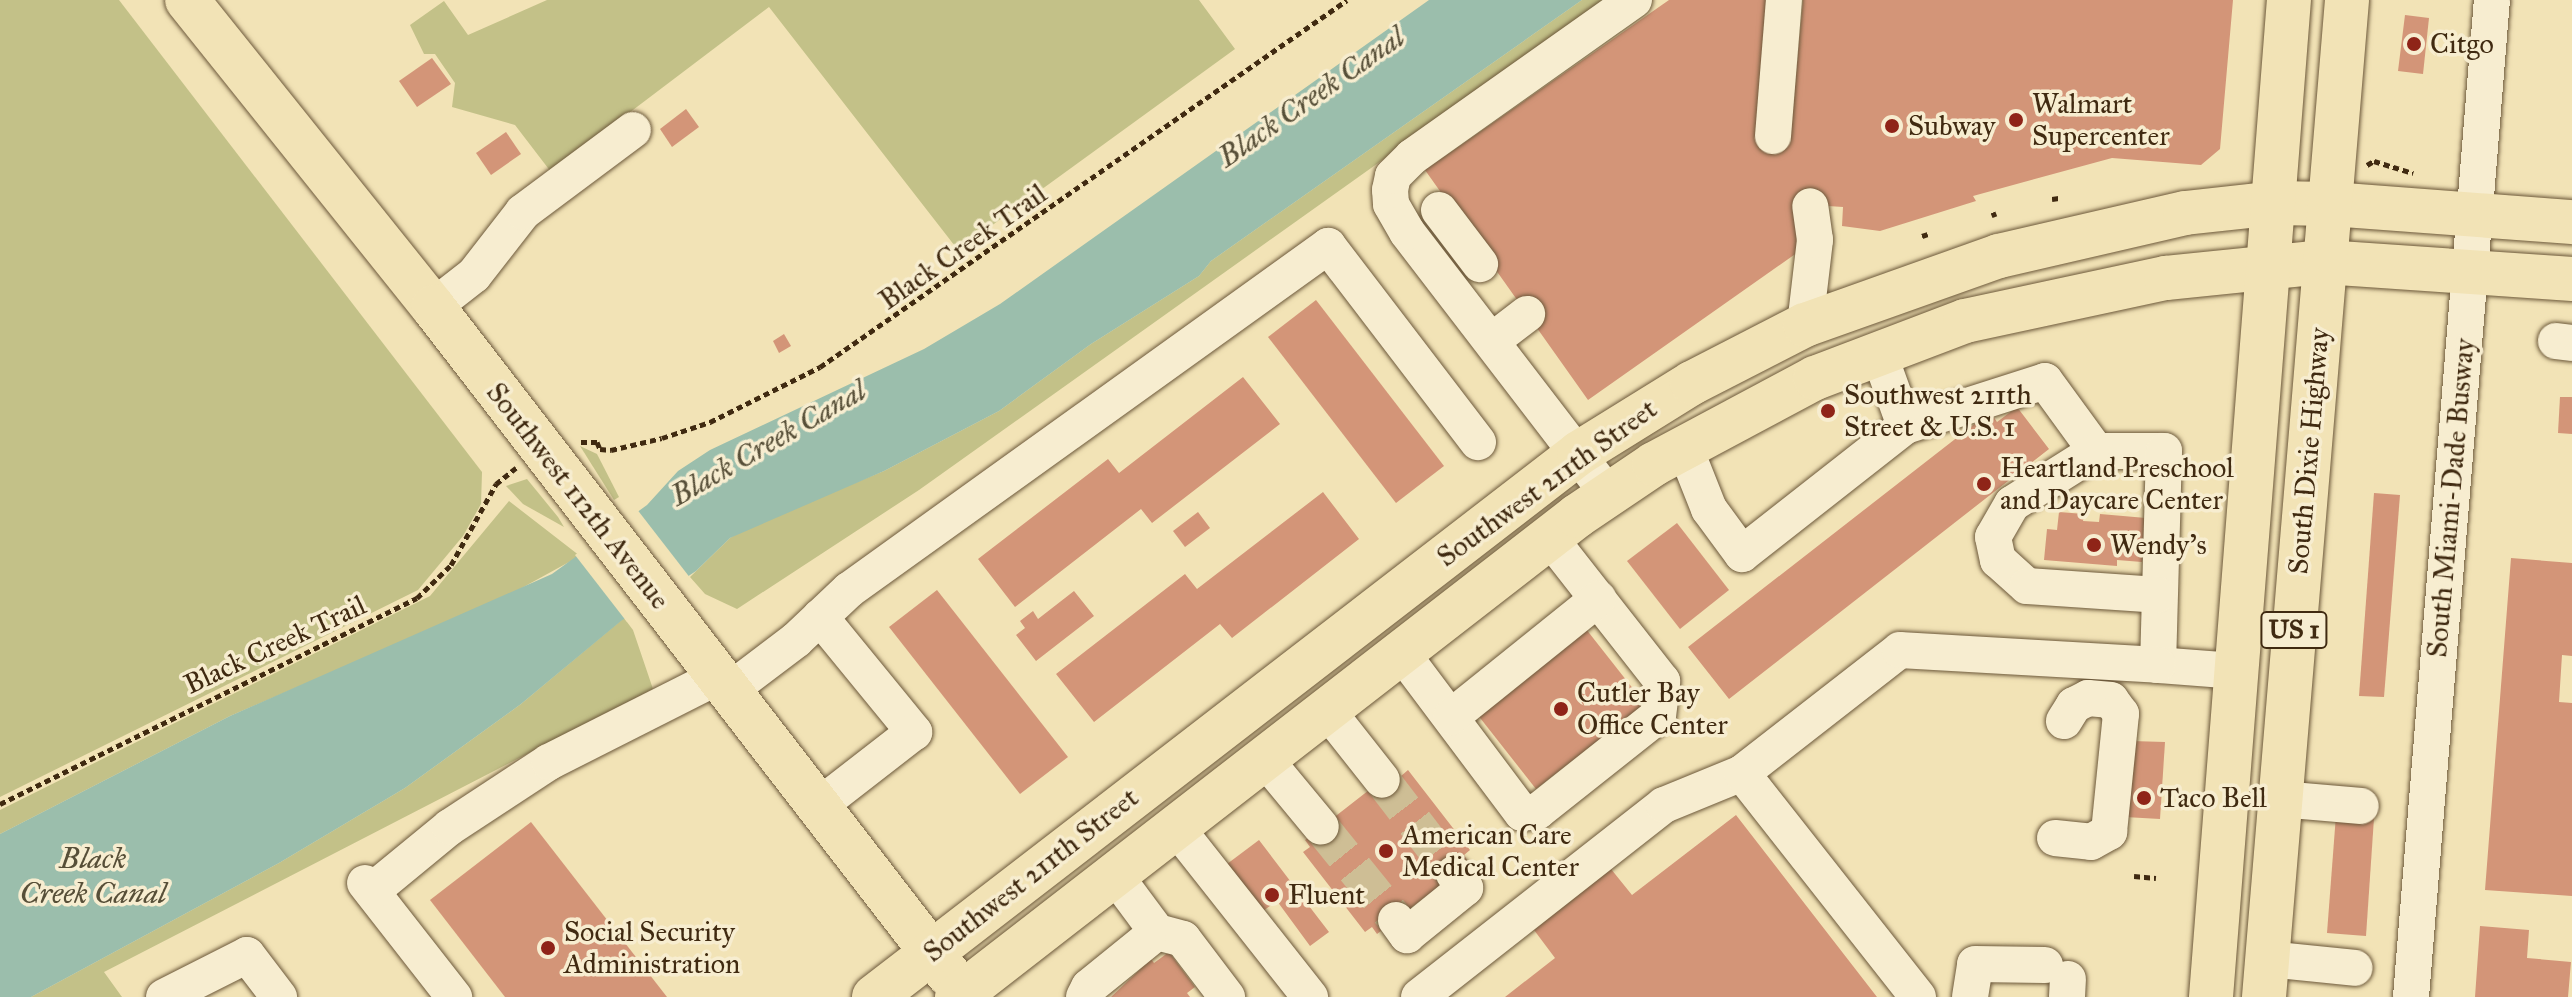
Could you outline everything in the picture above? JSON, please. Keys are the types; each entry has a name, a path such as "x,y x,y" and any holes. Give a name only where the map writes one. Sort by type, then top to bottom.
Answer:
{"main road":[{"name":"Southwest 112th Avenue","path":"187,0 433,307 663,608 820,805 932,952 961,996"},
{"name":"South Dixie Highway","path":"2211,997 2289,0"},
{"name":"South Dixie Highway","path":"2266,978 2347,0"},
{"name":"Southwest 211th Street","path":"874,997 1579,453 1692,383 1805,325 1939,274 2081,233 2185,213 2275,203 2331,204 2572,222"},
{"name":"Southwest 211th Street","path":"961,996 1175,826 1608,494 1684,446 1878,351 2044,301 2166,278 2269,267 2324,262 2572,279"}],"lane":[{"path":"1608,494 1493,340 1407,232 1391,204 1390,190 1402,166 1634,0"},
{"path":"1773,136 1784,0"},
{"name":"South Miami-Dade Busway","path":"2411,997 2492,0"},
{"path":"433,307 474,275 523,212 633,130"},
{"path":"1805,325 1815,240 1810,206"},
{"path":"1407,232 1444,207 1483,261 1451,290"},
{"path":"454,997 368,887 450,827 549,762 724,683 820,617 849,590 1328,246 1478,442"},
{"path":"1493,340 1527,314"},
{"path":"1878,351 1905,426"},
{"path":"1684,446 1709,509 1742,554 1905,426 2045,381 2096,451"},
{"path":"2158,588 2034,566 2017,546 2025,510 2042,489 2096,451 2164,451 2158,665"},
{"path":"1401,652 1522,813 1538,811 1658,716 1662,681 1549,537"},
{"path":"1451,717 1598,599"},
{"path":"820,617 914,732 820,805"},
{"path":"1419,997 1664,805 1742,773 1900,650 2236,671"},
{"path":"2055,838 2091,842 2109,832 2121,714 2111,700 2088,698 2074,705 2064,721"},
{"path":"1326,709 1382,780"},
{"path":"1264,758 1321,827"},
{"path":"1742,773 1918,997"},
{"path":"2280,799 2361,806"},
{"path":"1175,826 1310,997"},
{"path":"1114,874 1157,932 1183,939 1227,997"},
{"path":"1396,920 1407,935 1465,888 1454,874"},
{"path":"1086,992 1157,932"},
{"path":"1086,992 1111,988 1170,949 1209,997"},
{"path":"164,997 247,955 279,997"},
{"path":"1970,997 1975,964 2060,980"},
{"path":"2266,978 2355,968"}],"path":[{"name":"Black Creek Trail","path":"572,444 597,442 600,449 611,450 662,438 710,422 820,367 1347,0"},
{"path":"2365,165 2374,161 2390,170 2420,174"},
{"name":"Black Creek Trail","path":"0,804 417,598 451,565 496,484 518,467"},
{"path":"2134,876 2156,878"}],"shaded area":[{"path":"0,0 119,0 482,472 481,504 463,536 418,590 0,797"},
{"path":"547,0 1199,0 1235,49 958,250 769,7 551,172 515,125 452,107 455,83 435,54 424,54 410,25 444,1 468,35"},
{"path":"1582,0 1607,0 919,490 737,609 705,594 690,577 730,538 752,525 884,471 999,411 1091,344 1199,276 1211,261"},
{"path":"580,446 597,454 619,497 614,500"},
{"path":"527,479 564,527 523,504 506,486"},
{"path":"509,501 580,556 498,601 230,716 0,834 0,810 430,596"},
{"path":"624,618 633,630 653,689 104,972 122,997 31,997 279,863 405,788 521,704"}],"water":[{"name":"Black Creek Canal","path":"1429,0 1582,0 1211,261 1199,276 1091,344 999,411 884,471 730,538 696,571 621,621 521,704 405,788 279,863 31,997 0,997 0,834 230,716 552,574 647,505 678,471 710,450 924,349 1000,304"}],"pier":[{"path":"636,508 691,579 627,622 575,555"}],"building":[{"path":"1669,0 1769,0 1794,97 1803,0 2233,0 2220,149 2201,165 2112,158 1973,196 1976,201 1880,231 1842,226 1843,207 1828,206 1828,231 1588,400 1425,170"},
{"name":"Citgo","path":"2405,15 2429,18 2423,74 2398,71"},
{"path":"432,58 451,84 417,107 399,81"},
{"path":"686,109 699,127 672,147 660,129"},
{"path":"506,132 521,154 491,175 476,153"},
{"path":"1316,300 1444,466 1396,503 1268,337"},
{"path":"784,334 791,346 779,353 773,341"},
{"path":"1243,377 1280,424 1152,523 1141,509 1015,607 978,559 1108,459 1119,473"},
{"path":"2560,397 2572,397 2572,434 2558,433"},
{"path":"2017,407 2049,449 1729,699 1688,647 1977,422 1981,427 1993,416 1997,422"},
{"path":"1323,492 1359,539 1232,638 1220,624 1094,722 1056,674 1185,574 1197,589"},
{"path":"2374,493 2400,495 2384,697 2359,696"},
{"path":"1198,512 1210,528 1185,547 1173,531"},
{"name":"Wendy's","path":"2059,512 2084,514 2083,521 2099,522 2100,514 2146,518 2142,562 2117,560 2117,566 2044,560 2047,529 2057,530"},
{"path":"1677,523 1729,590 1680,629 1627,561"},
{"path":"2511,558 2572,563 2572,656 2562,655 2559,702 2572,703 2572,896 2485,890"},
{"path":"937,590 1068,757 1020,794 889,627"},
{"path":"1074,591 1094,616 1036,661 1016,635 1025,628 1020,621 1033,611 1038,619"},
{"name":"Cutler Bay Office Center","path":"1586,629 1645,704 1536,789 1477,714"},
{"name":"Taco Bell","path":"2131,741 2165,742 2160,819 2125,817"},
{"name":"American Care Medical Center","path":"1396,769 1401,776 1408,770 1470,850 1464,855 1469,863 1377,934 1372,927 1365,932 1303,852 1310,847 1305,840"},
{"path":"1736,815 1877,997 1505,997 1555,958 1534,930 1611,869 1632,895"},
{"path":"2336,815 2374,818 2366,936 2327,933"},
{"name":"Social Security Administration","path":"531,822 667,997 505,997 430,900"},
{"name":"Fluent","path":"1259,840 1294,886 1289,889 1295,896 1299,893 1329,932 1310,946 1277,901 1263,911 1227,864"},
{"path":"2480,926 2529,930 2527,958 2571,962 2568,997 2475,997"},
{"path":"1169,952 1195,987 1187,993 1190,997 1111,997 1151,959 1154,963"}],"tunnel":[{"path":"1382,780 1454,874"},
{"path":"1321,827 1396,920"}],"place":[{"name":"Citgo","path":"2414,44"},
{"name":"Walmart Supercenter","path":"2016,120"},
{"name":"Subway","path":"1892,126"},
{"name":"Southwest 211th Street & U.S. 1","path":"1828,411"},
{"name":"Heartland Preschool and Daycare Center","path":"1984,484"},
{"name":"Wendy's","path":"2094,545"},
{"name":"Cutler Bay Office Center","path":"1561,709"},
{"name":"Taco Bell","path":"2144,798"},
{"name":"American Care Medical Center","path":"1386,851"},
{"name":"Fluent","path":"1272,895"},
{"name":"Social Security Administration","path":"548,948"}]}
